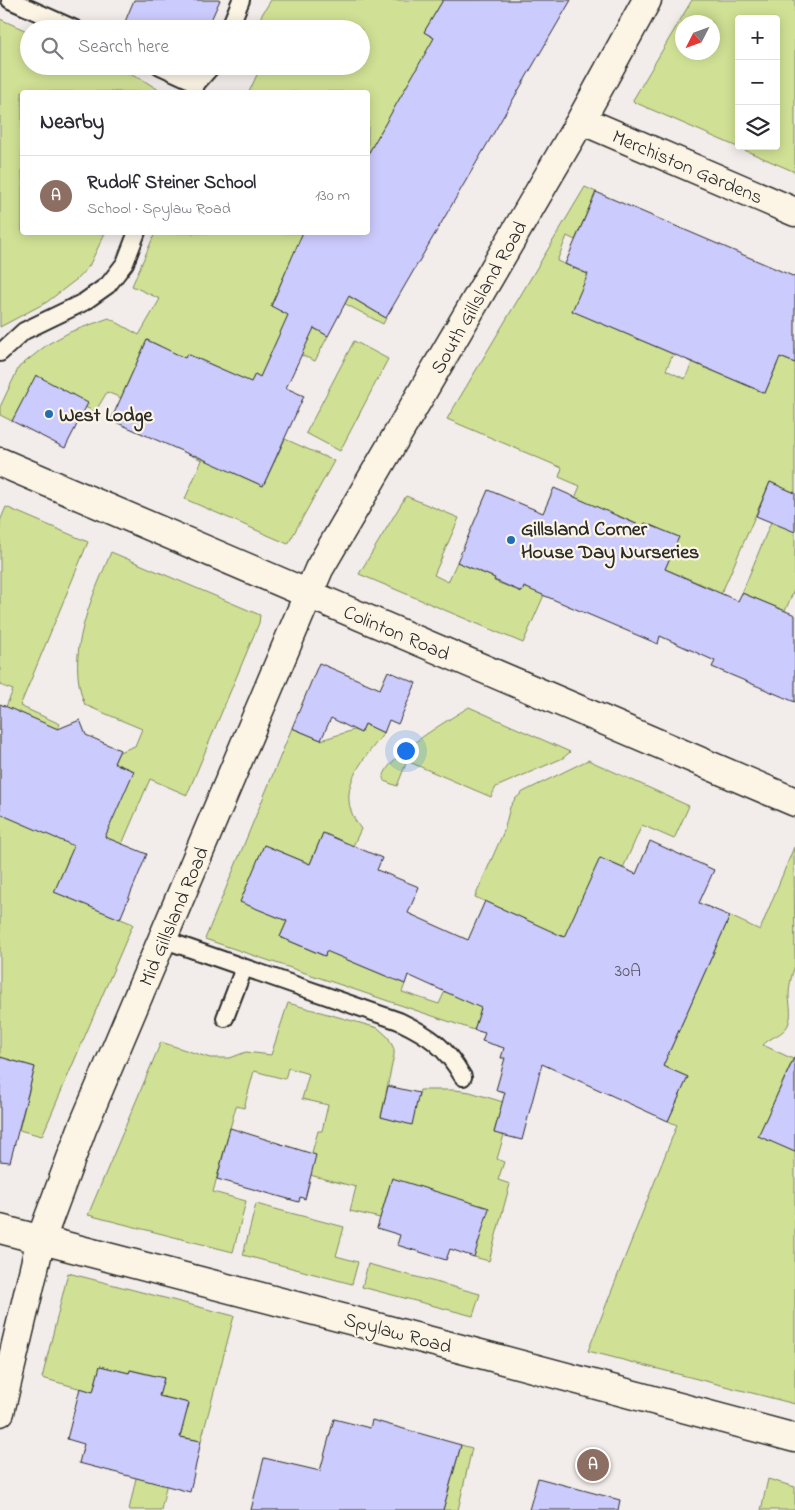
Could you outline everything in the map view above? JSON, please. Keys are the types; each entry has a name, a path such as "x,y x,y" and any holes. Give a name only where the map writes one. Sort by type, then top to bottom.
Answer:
{"street":[{"name":"South Gillsland Road","path":"309,594 320,569 581,120 647,0"},
{"name":"Merchiston Gardens","path":"581,120 795,212"},
{"name":"Colinton Road","path":"0,462 795,802"},
{"name":"Mid Gillsland Road","path":"0,1412 41,1239 82,1129 309,594"},
{"name":"Spylaw Road","path":"0,1229 795,1438"}],"lane":[{"path":"10,0 55,20"},
{"path":"233,20 241,0"},
{"path":"174,75 195,88 205,75"},
{"path":"0,352 24,331 84,302 108,284 125,263 136,235"},
{"path":"162,939 399,1021 427,1035 447,1052 463,1077"},
{"path":"225,1018 244,968"}],"green space":[{"path":"271,0 443,0 424,32 452,49 394,164 370,150 370,90 250,90 257,75 370,75 370,20 262,20 261,16"},
{"path":"443,0 481,0 471,17"},
{"path":"692,0 795,0 795,172 744,150 780,150 780,15 735,15 735,146 633,100 675,29 675,60 720,60 720,15 683,15"},
{"path":"0,19 20,28 20,75 132,75 159,90 20,90 20,235 104,235 89,266 77,279 47,302 0,327"},
{"path":"585,187 596,192 575,240 567,236 557,261 592,276 573,311 673,354 666,370 685,379 692,363 687,360 765,393 777,365 777,356 795,363 795,493 770,482 696,652 676,643 686,620 698,625 713,589 665,569 678,537 645,523 643,527 619,516 544,595 523,643 359,574 406,496 459,518 434,575 448,582 457,562 495,578 494,581 522,592 553,518 565,522 580,486 559,477 562,468 447,419"},
{"path":"154,235 323,235 326,283 386,318 383,324 286,272 271,305 328,336 315,361 301,355 260,377 255,374 226,437 232,472 263,486 285,439 334,461 288,544 185,499 202,460 193,456 221,393 221,369 187,354 178,373 158,351 160,346 147,340 121,398 107,392 95,412 58,393 12,421 0,415 0,407 19,367 48,344 70,332 109,318 139,335 160,299 132,286"},
{"path":"354,341 388,359 340,451 306,433"},
{"path":"795,499 795,588 785,611 742,593 771,522"},
{"path":"6,507 88,542 20,706 60,724 52,741 133,771 114,763 119,752 135,746 142,729 85,705 79,685 79,646 83,627 111,552 260,615 259,623 187,795 150,779 122,844 83,863 69,857 55,892 133,924 42,1136 19,1130 35,1067 0,1057 0,721 13,690 0,685 0,521"},
{"path":"469,707 570,752 563,758 496,787 491,797 407,761 397,786 384,781 385,772 392,762 404,751"},
{"path":"365,724 384,733 359,767 349,790 349,802 353,815 361,829 353,846 323,833 310,864 264,845 241,902 287,921 280,937 324,956 335,931 336,955 405,984 402,992 439,1004 445,991 535,924 475,897 504,831 510,807 523,792 588,760 689,806 674,839 642,825 623,868 600,858 548,1042 474,1030 205,939 292,728 321,740 354,730 361,733"},
{"path":"794,847 795,966 789,989 790,1018 788,1025 783,1031 763,1045 793,1059 759,1135 795,1152 795,1404 588,1351 677,1125 668,1121 688,1077 663,1066 730,916 760,930"},
{"path":"288,1003 378,1028 388,1037 394,1049 394,1055 381,1117 411,1124 420,1090 470,1092 503,1102 494,1132 504,1135 497,1159 504,1162 498,1180 510,1184 489,1261 474,1257 392,1178 380,1218 350,1211 356,1187 306,1174 318,1131 322,1131 328,1105 302,1099 309,1074 288,1068 285,1079 254,1071 244,1108 236,1106 213,1192 246,1201 233,1252 88,1215 161,1042 210,1058 230,1058 246,1052 271,1055"},
{"path":"256,1204 344,1227 336,1256 358,1262 352,1284 243,1255"},
{"path":"368,1264 480,1294 473,1316 362,1287"},
{"path":"68,1273 234,1316 201,1441 177,1436 161,1510 129,1510 136,1478 165,1421 183,1425 189,1403 159,1396 164,1378 131,1370 129,1373 100,1366 93,1392 42,1378"},
{"path":"461,1445 472,1448 458,1510 443,1510"},
{"path":"768,1479 795,1487 795,1510 761,1510"}],"building":[{"path":"134,0 220,0 211,20 126,20"},
{"path":"443,0 571,0 386,318 349,296 328,336 314,328 286,388 304,396 263,486 111,420 147,340 185,358 187,354 251,382 255,374 260,377 288,315 271,306 302,235 370,235 370,150 434,38 424,32"},
{"path":"596,192 795,277 795,363 780,357 765,393 572,311 588,274 565,264"},
{"name":"West Lodge","path":"36,375 88,403 65,448 12,421"},
{"path":"770,482 795,493 795,532 756,516"},
{"path":"554,488 643,527 645,523 679,537 665,569 738,601 742,593 795,615 795,702 712,667 715,661 660,636 658,644 524,587 522,592 457,562 488,490 543,513"},
{"path":"319,663 380,689 388,671 416,683 398,724 389,720 384,733 365,724 361,733 331,718 321,740 292,728"},
{"path":"0,704 58,729 80,720 86,735 120,750 114,763 134,771 105,837 147,854 120,919 54,892 74,846 0,814"},
{"path":"323,833 382,858 377,870 419,887 408,913 468,940 485,901 564,937 600,858 636,874 650,841 714,870 699,903 730,916 663,1066 688,1077 668,1121 542,1064 522,1140 494,1133 505,1092 496,1090 505,1058 501,1058 504,1048 482,1041 485,1033 474,1030 481,1008 408,975 405,984 326,951 325,956 280,937 287,921 240,902 264,845 310,864"},
{"path":"795,1056 795,1152 758,1136"},
{"path":"0,1057 35,1067 10,1162 0,1161"},
{"path":"388,1086 419,1093 412,1125 381,1117"},
{"path":"230,1128 316,1155 305,1199 300,1197 299,1202 217,1179"},
{"path":"392,1178 489,1208 474,1257 450,1249 446,1260 397,1245 400,1235 377,1228"},
{"path":"100,1366 129,1373 130,1370 164,1378 159,1396 189,1403 180,1437 201,1441 190,1492 79,1463 84,1444 67,1439 80,1388 93,1392"},
{"path":"334,1419 370,1428 372,1420 461,1445 443,1510 251,1510 264,1458 320,1471"},
{"path":"538,1478 620,1500 618,1510 529,1510"}],"place":[{"name":"West Lodge","path":"49,414"},
{"name":"Gillsland Corner House Day Nurseries","path":"511,540"},
{"name":"Rudolf Steiner School","path":"593,1465"}]}
